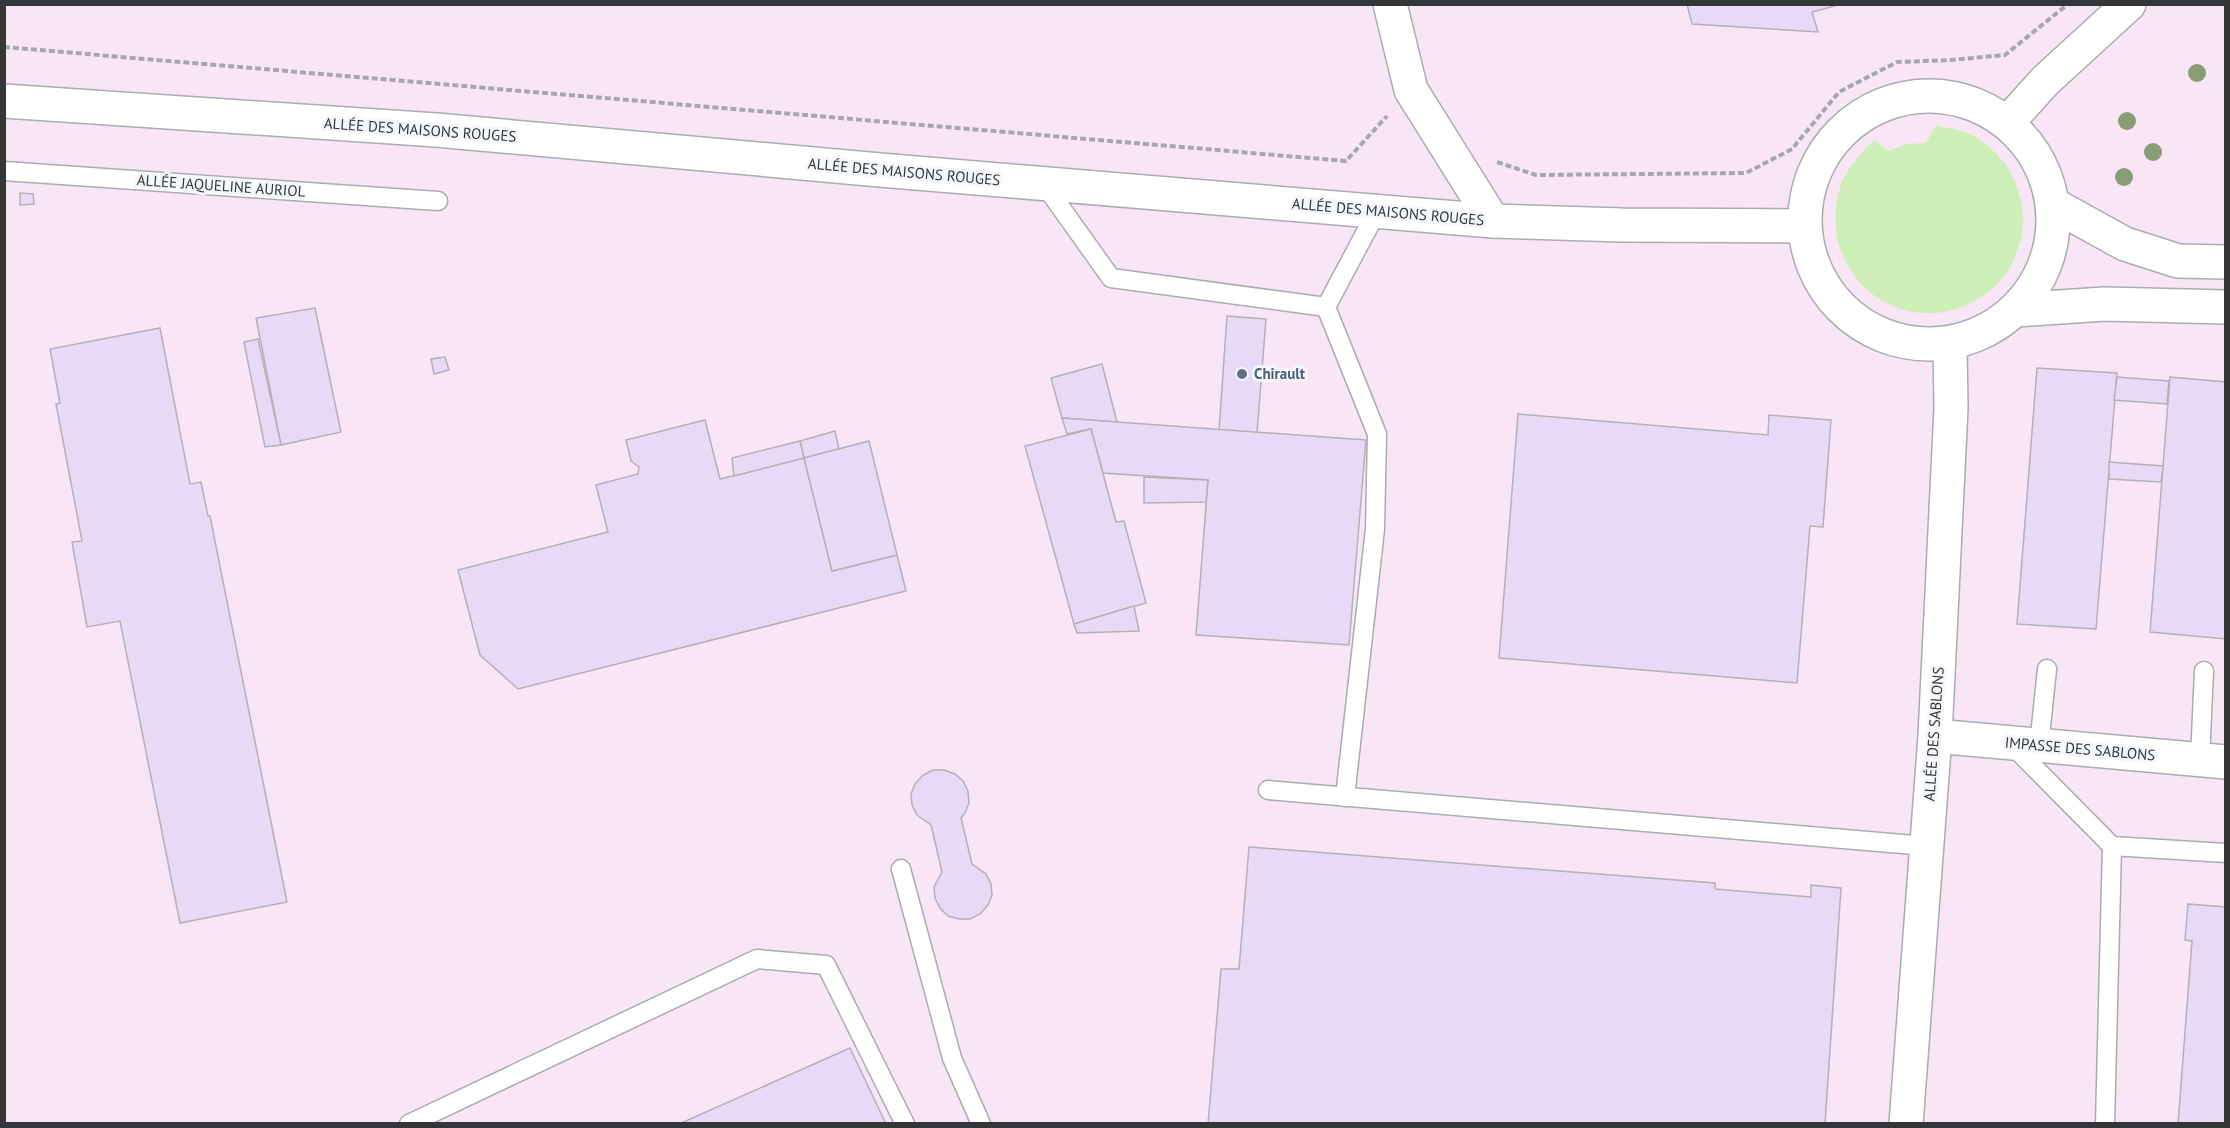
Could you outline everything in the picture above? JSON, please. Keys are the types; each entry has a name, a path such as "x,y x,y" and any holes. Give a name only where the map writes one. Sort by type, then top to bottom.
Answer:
{"main road":[{"path":"1390,4 1411,90 1493,221"},
{"path":"2008,122 2045,81 2129,4"},
{"path":"1932,94 1972,102 2008,122 2032,147 2047,177 2056,206 2039,280 2016,310 1986,332 1950,343 1908,343 1868,329 1835,302 1813,266 1804,226 1809,185 1813,176 1827,148 1855,119 1891,100 1932,94"},
{"name":"ALLÉE DES MAISONS ROUGES","path":"4,101 436,130 1493,221 1622,225 1804,226"},
{"path":"2056,206 2125,244 2146,251 2178,261 2226,262"},
{"path":"2016,310 2104,304 2226,307"},
{"name":"ALLÉE DES SABLONS","path":"1906,1124 1935,736 1951,408 1950,343"},
{"name":"IMPASSE DES SABLONS","path":"1935,736 2213,760"}],"lane":[{"name":"ALLÉE JAQUELINE AURIOL","path":"4,171 438,201"},
{"path":"1044,184 1111,278 1326,307"},
{"path":"1326,307 1377,212"},
{"path":"1326,307 1377,434 1375,529 1345,797"},
{"path":"2047,669 2024,744 2112,846 2106,1124"},
{"path":"2204,671 2213,760"},
{"path":"1269,790 1926,846"},
{"path":"2112,846 2226,853"},
{"path":"901,869 952,1058 981,1124"},
{"path":"409,1124 757,959 826,965 904,1124"}],"path":[{"path":"1492,160 1536,174 1746,173 1792,148 1839,92 1897,63 2006,55 2068,4"},
{"path":"4,48 1346,161 1411,90"}],"shaded area":[{"path":"5,5 2225,5 2225,1123 5,1123"}],"green space":[{"path":"1936,125 1960,130 1974,136 1999,157 2015,181 2022,206 2023,229 2011,265 1994,287 1978,299 1949,311 1920,313 1894,307 1870,293 1852,273 1840,248 1835,219 1842,181 1854,162 1874,140 1889,151 1906,144 1926,143"}],"building":[{"path":"1687,4 1842,4 1812,12 1818,32 1692,24"},
{"path":"20,193 33,194 34,204 20,205"},
{"path":"315,308 341,432 281,445 256,318"},
{"name":"Chirault","path":"1227,316 1266,319 1257,433 1219,430"},
{"path":"160,328 190,484 201,482 208,516 210,516 287,902 180,923 120,621 87,627 72,542 82,541 56,404 60,403 50,349"},
{"path":"258,339 281,445 265,447 244,342"},
{"path":"445,357 449,370 434,374 431,359"},
{"path":"1102,364 1117,422 1062,418 1051,378"},
{"path":"2037,368 2117,373 2096,629 2017,624"},
{"path":"2117,377 2169,381 2167,404 2114,400"},
{"path":"2170,377 2226,382 2226,639 2150,632"},
{"path":"1518,414 1768,435 1769,415 1831,420 1823,527 1810,526 1797,683 1499,658"},
{"path":"1062,418 1366,440 1349,645 1196,635 1208,480 1103,473 1091,429 1067,434"},
{"path":"705,420 720,479 804,458 832,571 897,555 906,591 518,689 480,655 458,570 608,532 596,485 638,474 639,467 631,461 626,440"},
{"path":"1091,429 1116,522 1124,521 1146,603 1074,624 1025,446"},
{"path":"835,431 839,449 804,458 800,441"},
{"path":"800,441 804,458 734,476 732,458"},
{"path":"869,441 897,555 832,571 804,458"},
{"path":"2109,462 2163,466 2161,482 2109,479"},
{"path":"1144,477 1208,480 1206,502 1144,503"},
{"path":"1134,606 1139,631 1077,633 1074,624"},
{"path":"933,770 944,770 955,774 963,781 968,791 969,803 961,818 972,864 986,874 991,884 992,895 988,905 980,914 970,919 948,916 940,908 935,898 934,887 942,872 931,825 917,815 912,805 911,794 915,784 923,775"},
{"path":"1249,847 1715,883 1715,889 1811,897 1811,885 1841,888 1825,1124 1208,1124 1221,969 1239,969"},
{"path":"2188,904 2226,907 2226,1124 2178,1124 2192,941 2185,940"},
{"path":"850,1048 886,1124 679,1124"}],"place":[{"name":"Chirault","path":"1242,374"}]}
